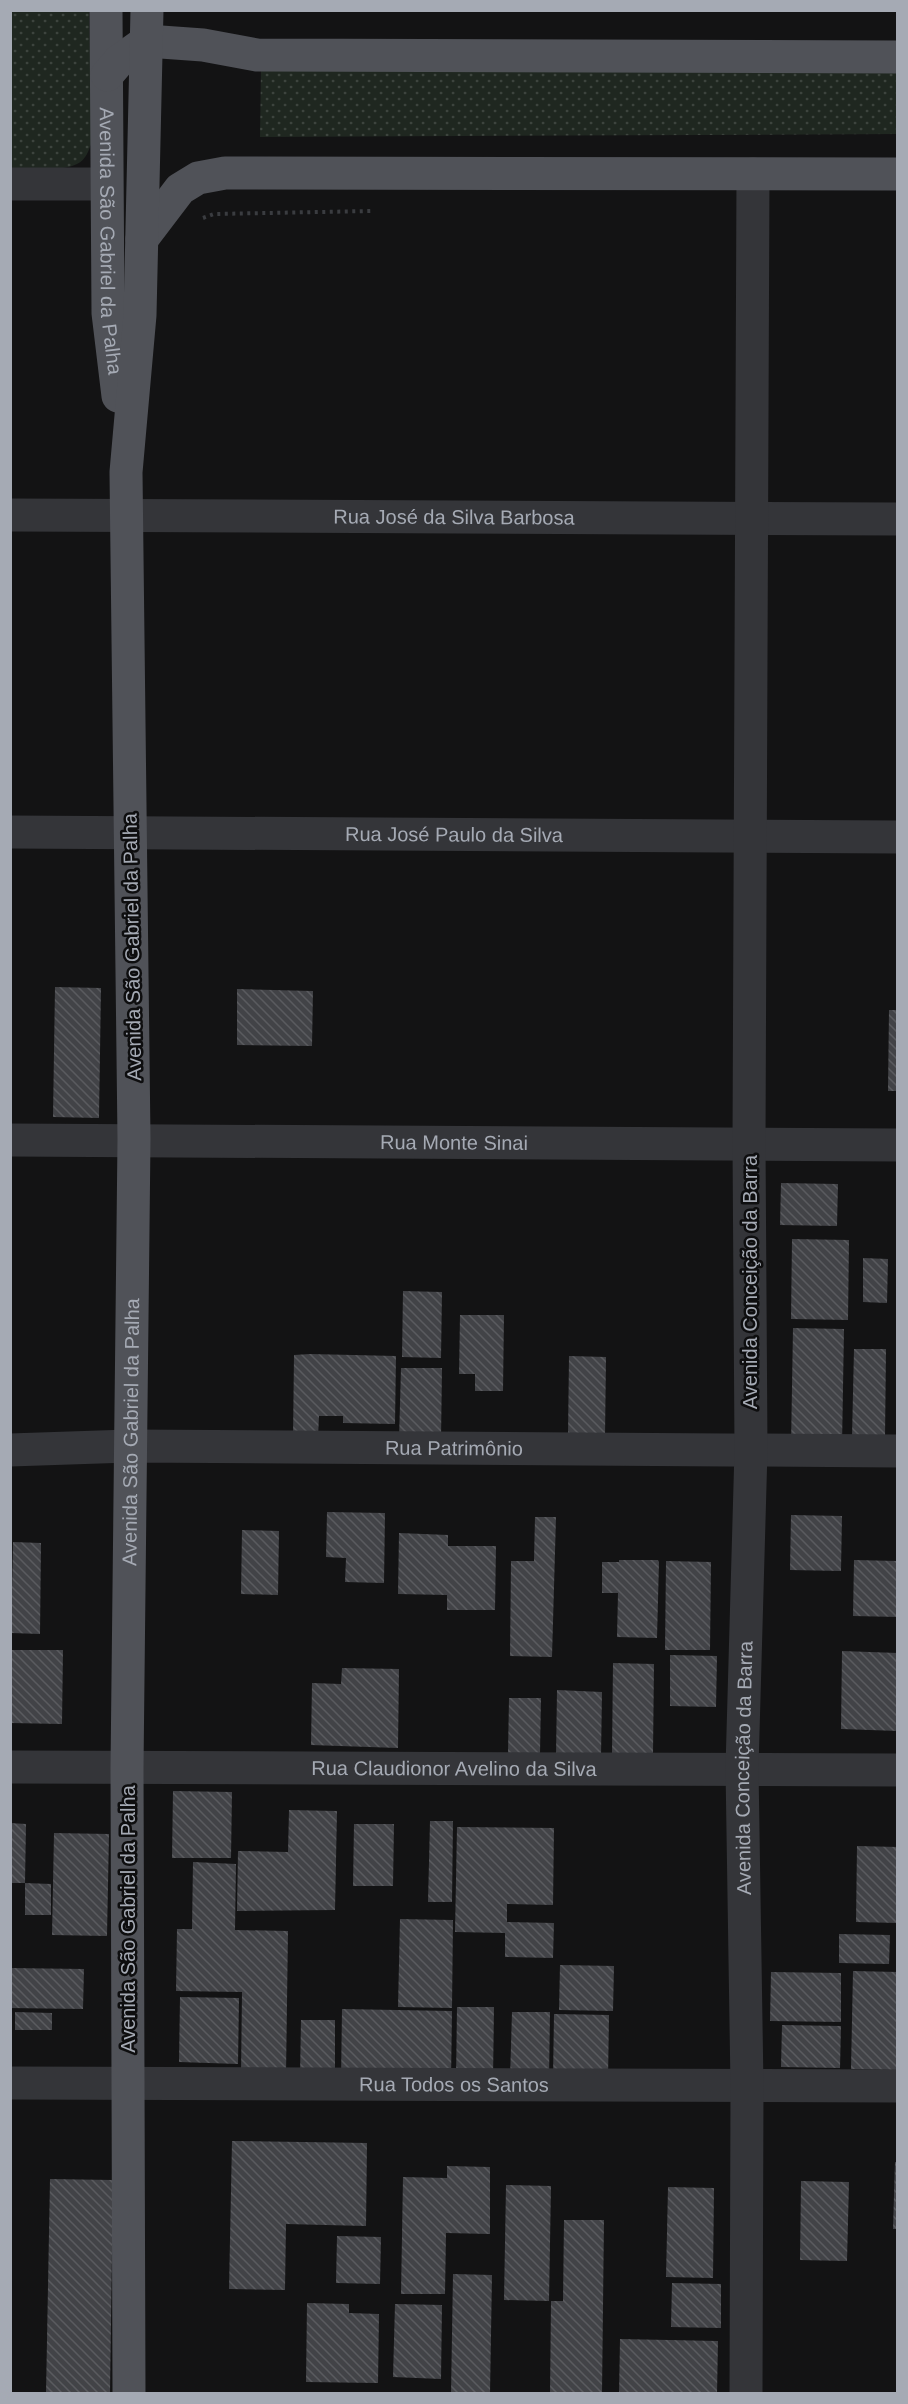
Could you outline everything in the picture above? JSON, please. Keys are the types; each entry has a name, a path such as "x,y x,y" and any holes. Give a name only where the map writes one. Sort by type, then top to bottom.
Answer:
{"main road":[{"name":"Avenida São Gabriel da Palha","path":"106,10 108,313 126,472"},
{"name":"Avenida São Gabriel da Palha","path":"129,2394 127,1768 129,1446 135,1139 126,472 140,315 147,26"},
{"path":"107,75 147,26 194,44 257,56 897,57"},
{"path":"142,239 180,189 198,178 225,173 897,174"}],"street":[{"name":"Avenida Conceição da Barra","path":"746,2394 747,2086 742,1768 751,1450 748,1143 753,174"},
{"path":"10,184 106,184"},
{"name":"Rua José da Silva Barbosa","path":"10,514 897,519"},
{"name":"Rua José Paulo da Silva","path":"10,832 897,837"},
{"name":"Rua Monte Sinai","path":"10,1140 897,1145"},
{"name":"Rua Patrimônio","path":"10,1450 129,1446 897,1451"},
{"name":"Rua Claudionor Avelino da Silva","path":"10,1767 897,1770"},
{"name":"Rua Todos os Santos","path":"10,2083 897,2086"}],"path":[{"path":"197,221 214,214 375,211"}],"shaded area":[{"path":"11,11 89,11 92,141 85,157 77,164 54,169 11,168"},
{"path":"261,69 897,71 897,134 260,137"}],"building":[{"path":"55,987 101,988 99,1118 53,1117"},
{"path":"237,989 313,991 312,1046 237,1045"},
{"path":"889,1010 898,1010 898,1091 888,1091"},
{"path":"781,1183 838,1184 837,1226 780,1225"},
{"path":"792,1239 849,1240 848,1320 791,1319"},
{"path":"863,1258 888,1259 887,1303 863,1302"},
{"path":"403,1291 442,1292 441,1358 402,1357"},
{"path":"460,1315 504,1315 503,1391 475,1391 475,1374 459,1374"},
{"path":"793,1328 844,1329 842,1446 791,1445"},
{"path":"854,1349 886,1349 885,1438 852,1437"},
{"path":"294,1355 396,1356 395,1424 343,1423 343,1416 319,1416 318,1438 293,1438"},
{"path":"569,1356 606,1357 605,1437 568,1436"},
{"path":"401,1368 442,1368 441,1440 399,1439"},
{"path":"327,1512 385,1513 384,1583 345,1582 346,1558 326,1557"},
{"path":"791,1515 842,1516 841,1571 790,1570"},
{"path":"535,1517 556,1517 552,1657 510,1656 511,1561 534,1561"},
{"path":"242,1530 279,1531 278,1595 241,1594"},
{"path":"399,1533 448,1535 448,1546 496,1546 495,1610 447,1610 447,1595 398,1594"},
{"path":"13,1542 41,1543 40,1634 11,1633"},
{"path":"619,1560 658,1560 659,1562 657,1638 617,1637 618,1593 602,1593 602,1562 619,1562"},
{"path":"854,1560 898,1561 898,1617 853,1616"},
{"path":"666,1561 711,1562 710,1650 665,1650"},
{"path":"10,1650 63,1650 62,1724 10,1723"},
{"path":"842,1651 898,1653 898,1731 841,1729"},
{"path":"670,1655 717,1656 716,1707 670,1706"},
{"path":"613,1663 654,1664 653,1754 612,1754"},
{"path":"342,1668 399,1669 398,1748 311,1745 312,1683 341,1684"},
{"path":"557,1690 602,1692 601,1757 556,1756"},
{"path":"509,1698 541,1698 540,1754 508,1753"},
{"path":"173,1791 232,1792 231,1858 172,1858"},
{"path":"289,1810 337,1811 335,1910 237,1911 238,1851 288,1852"},
{"path":"430,1821 453,1821 452,1902 428,1902"},
{"path":"10,1823 26,1824 25,1883 10,1883"},
{"path":"354,1824 394,1824 393,1886 353,1886"},
{"path":"457,1827 554,1828 553,1905 507,1904 507,1922 554,1923 553,1958 505,1957 505,1933 455,1932"},
{"path":"54,1833 109,1834 107,1936 52,1935"},
{"path":"857,1846 898,1847 898,1923 856,1922"},
{"path":"193,1862 236,1864 235,1930 288,1931 286,2075 241,2074 242,1992 176,1991 177,1929 192,1929"},
{"path":"25,1883 51,1884 51,1915 25,1915"},
{"path":"400,1919 453,1920 452,2008 398,2007"},
{"path":"839,1934 890,1935 889,1964 839,1963"},
{"path":"560,1965 614,1966 613,2011 559,2010"},
{"path":"10,1968 84,1969 83,2009 10,2008"},
{"path":"853,1971 898,1972 896,2070 851,2069"},
{"path":"771,1972 841,1973 841,2022 770,2021"},
{"path":"180,1997 239,1998 238,2064 179,2062"},
{"path":"457,2007 494,2007 493,2081 456,2080"},
{"path":"342,2009 452,2011 451,2081 341,2080"},
{"path":"15,2012 52,2013 52,2030 15,2030"},
{"path":"512,2012 550,2012 549,2080 510,2079"},
{"path":"554,2014 609,2015 608,2079 553,2078"},
{"path":"301,2020 335,2020 335,2077 300,2076"},
{"path":"782,2025 841,2026 840,2068 781,2067"},
{"path":"232,2141 367,2143 366,2226 286,2224 285,2290 229,2289"},
{"path":"895,2162 898,2162 898,2229 893,2229"},
{"path":"447,2166 490,2167 490,2234 446,2233 445,2294 401,2294 403,2177 447,2178"},
{"path":"50,2179 113,2180 110,2394 46,2393"},
{"path":"801,2181 849,2182 847,2261 800,2260"},
{"path":"506,2185 551,2186 549,2301 504,2300"},
{"path":"668,2187 714,2188 713,2278 666,2277"},
{"path":"564,2220 604,2220 602,2394 550,2394 551,2301 563,2301"},
{"path":"337,2236 381,2237 380,2284 336,2283"},
{"path":"453,2274 492,2275 490,2394 451,2394"},
{"path":"672,2283 721,2284 721,2328 671,2327"},
{"path":"307,2303 349,2304 349,2313 379,2314 378,2383 306,2382"},
{"path":"395,2304 442,2305 441,2379 393,2377"},
{"path":"620,2339 718,2341 717,2394 619,2394"}]}
